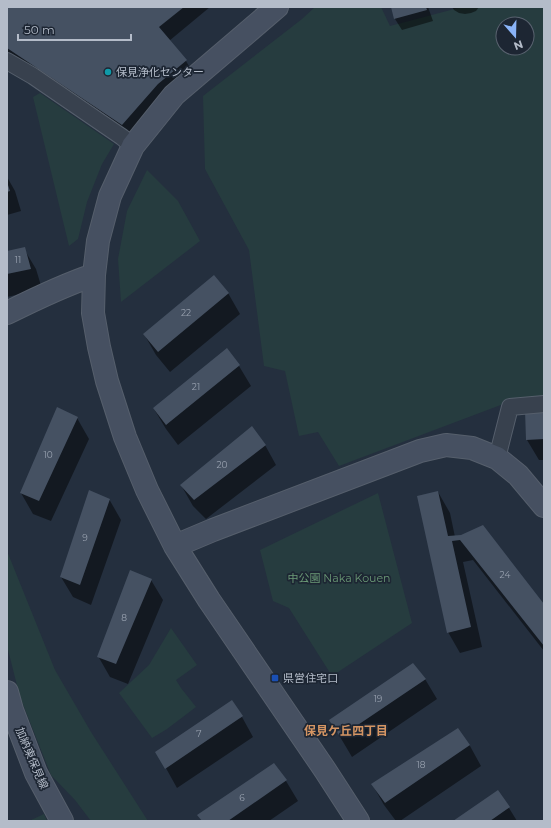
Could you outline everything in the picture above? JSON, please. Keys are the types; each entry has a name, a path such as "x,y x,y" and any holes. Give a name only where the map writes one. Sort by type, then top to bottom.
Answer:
{"street":[{"path":"277,7 174,96 133,146 110,196 98,240 94,275 93,313 99,347 112,400 125,438 147,490 175,546 209,600 358,821"},
{"path":"7,61 33,76 133,146"},
{"path":"7,313 72,282 94,275"},
{"path":"497,458 510,407 544,404"},
{"path":"175,546 225,525 420,451 446,445 472,448 497,458 518,476 544,506"},
{"name":"加納東保見線","path":"7,692 12,710 36,773 62,821"}],"green space":[{"path":"315,7 381,7 390,26 462,7 544,7 544,400 506,403 339,466 318,432 299,436 285,371 264,366 249,250 205,169 203,96 302,19"},
{"path":"40,93 114,144 102,164 87,202 78,239 69,246 33,97"},
{"path":"147,170 178,201 200,241 121,302 118,259 127,211"},
{"name":"中公園 Naka Kouen","path":"378,493 412,623 332,676 289,608 273,601 260,550"},
{"path":"7,551 55,670 91,732 148,821 91,821 75,800 51,775 20,697 7,646"},
{"path":"171,628 197,665 176,680 196,707 167,729 152,738 119,693 149,665"},
{"path":"44,814 47,821 29,821"}],"building":[{"name":"保見浄化センター","path":"7,7 184,7 159,27 187,60 158,84 122,125 7,48"},
{"path":"391,7 426,7 427,10 394,19"},
{"path":"7,182 10,191 7,192"},
{"path":"25,247 31,269 7,274 7,251"},
{"path":"214,275 229,293 158,352 143,334"},
{"path":"227,348 240,365 166,425 153,408"},
{"path":"57,407 78,417 39,501 20,493"},
{"path":"544,409 544,439 526,440 525,410"},
{"path":"252,426 266,445 194,500 180,485"},
{"path":"89,490 110,499 80,585 60,577"},
{"path":"438,491 448,536 461,535 483,525 544,604 544,646 460,540 452,541 471,627 447,633 417,496"},
{"path":"130,570 152,579 116,664 97,657"},
{"path":"413,663 426,679 340,737 329,720"},
{"path":"232,700 243,716 165,769 155,752"},
{"path":"458,728 470,745 385,803 371,784"},
{"path":"274,763 287,780 228,821 202,821 197,815"},
{"path":"498,790 510,807 490,821 453,821"}],"place":[{"name":"保見浄化センター","path":"108,72"},
{"name":"県営住宅口","path":"275,678"}],"district":[{"name":"保見ケ丘四丁目","path":"346,731"}]}
